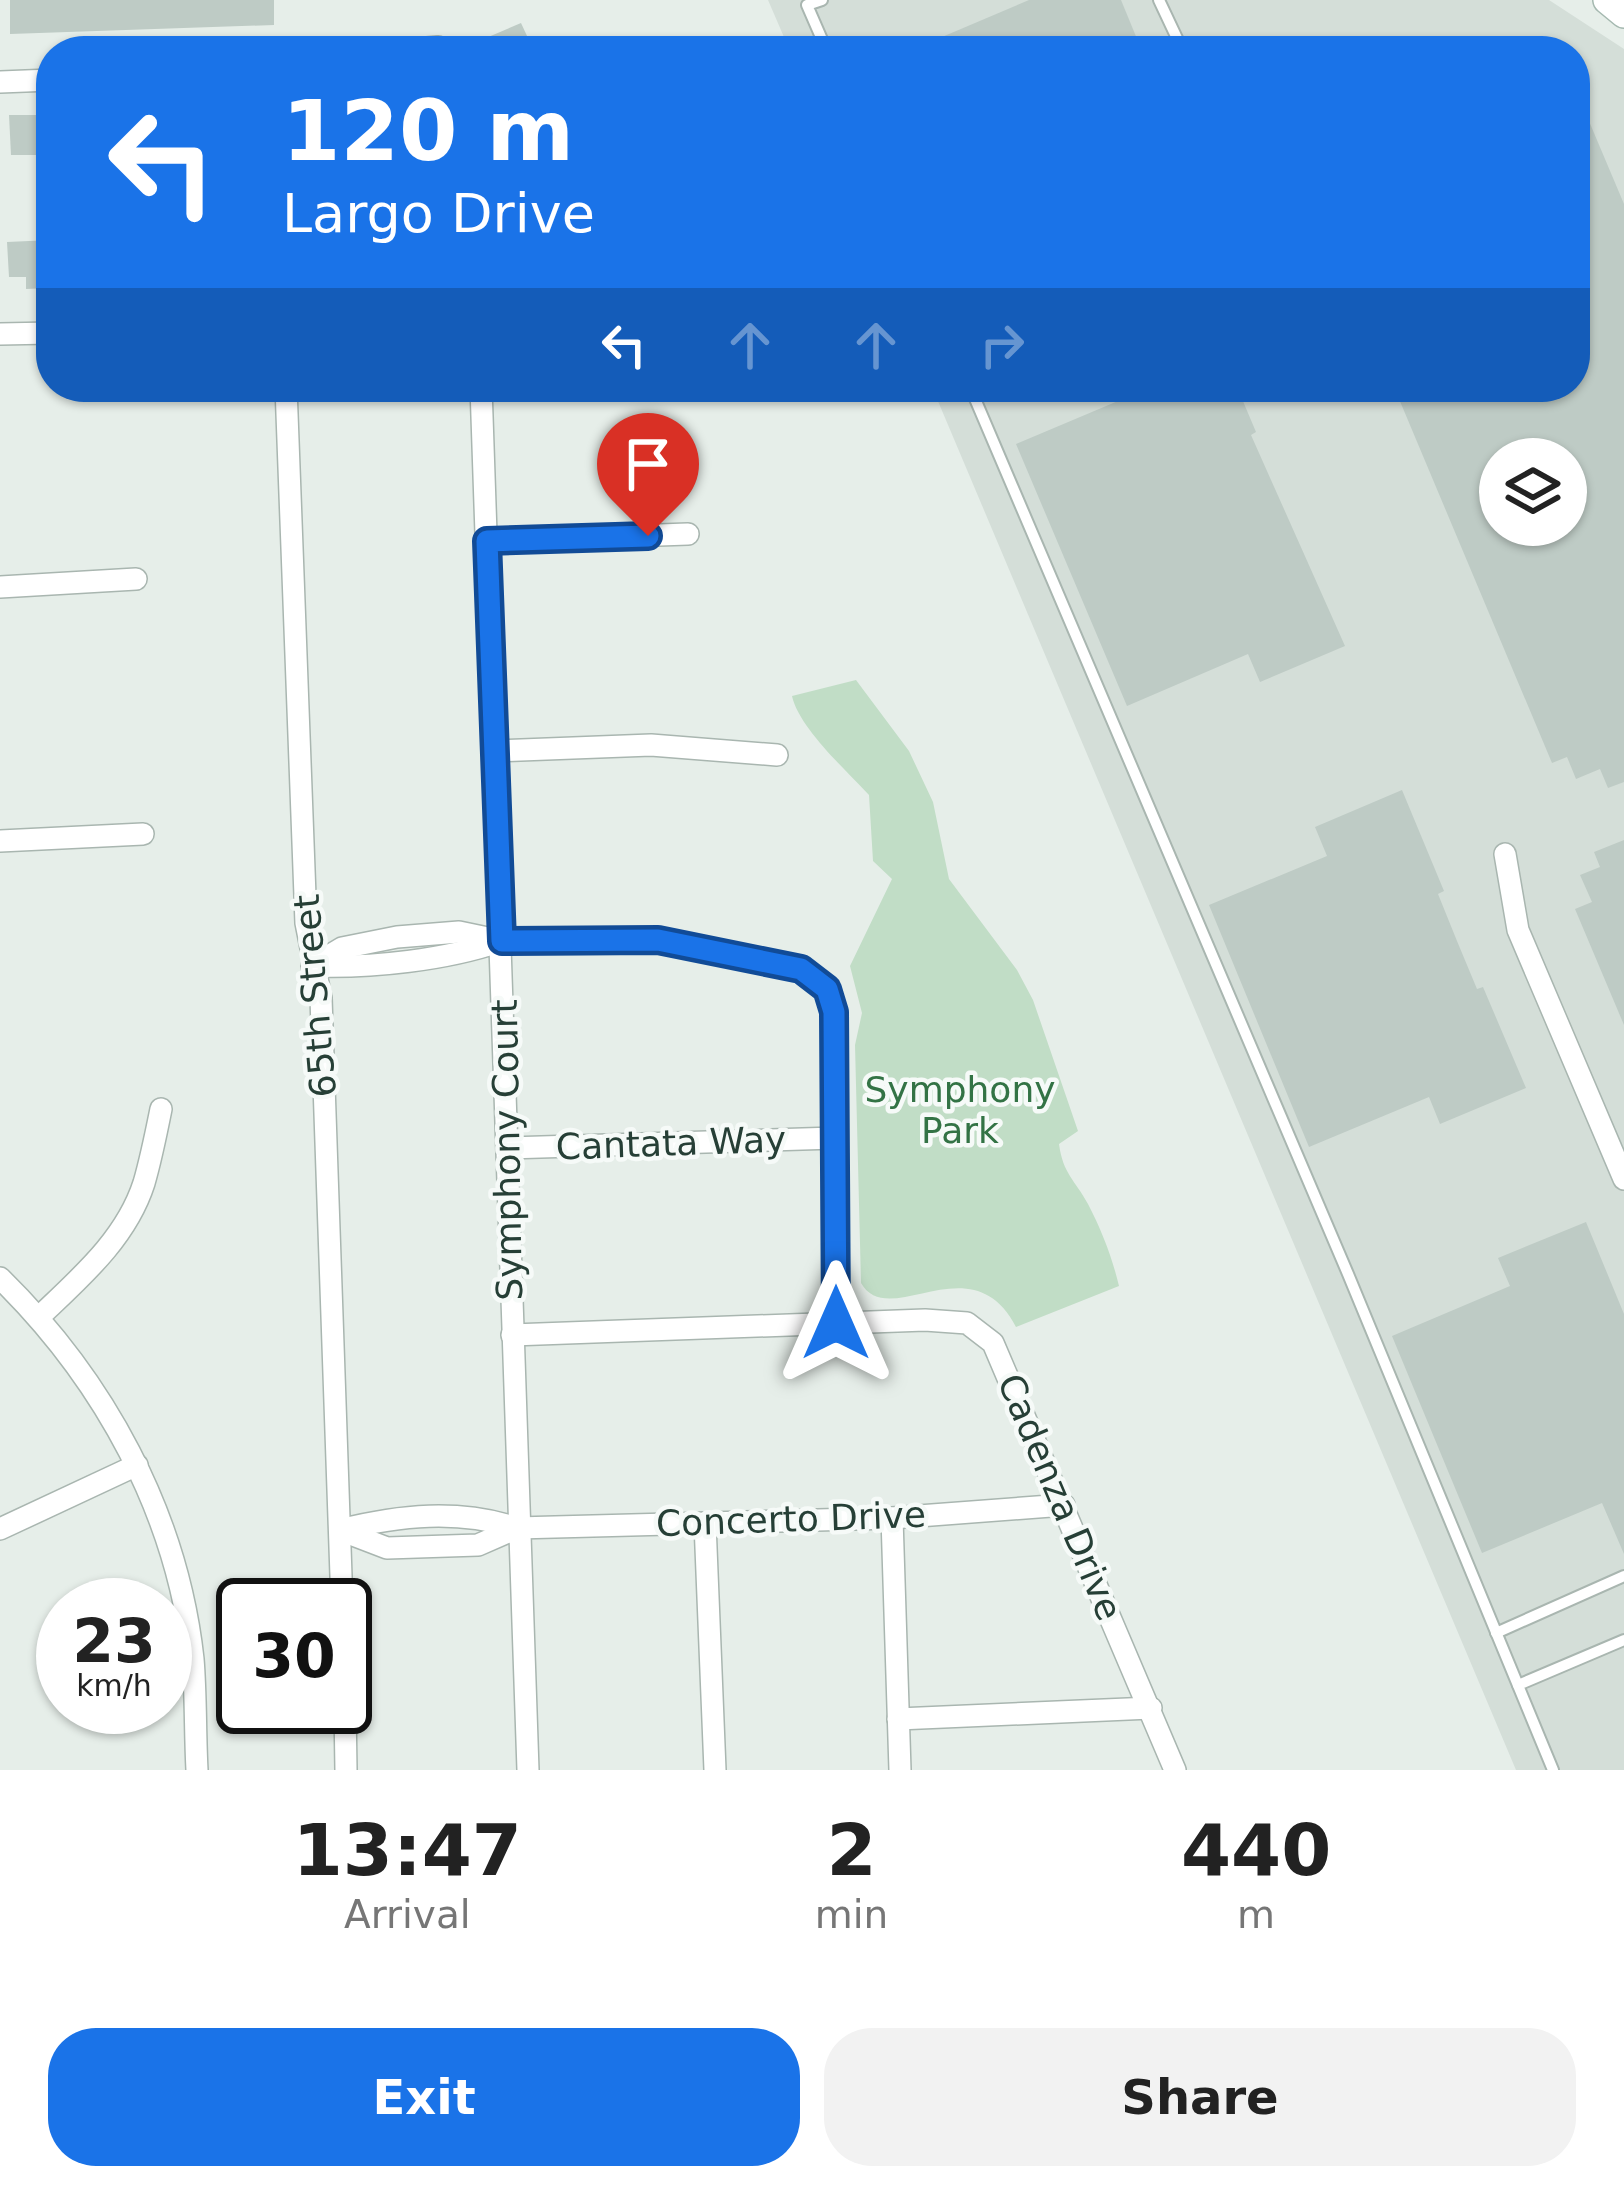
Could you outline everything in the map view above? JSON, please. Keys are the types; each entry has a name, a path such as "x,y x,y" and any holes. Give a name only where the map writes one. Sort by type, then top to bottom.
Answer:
{"main road":[{"path":"1607,0 1624,14"}],"street":[{"path":"0,82 36,81"},
{"path":"0,334 36,333"},
{"name":"65th Street","path":"287,402 306,923 321,998 341,1578"},
{"name":"Symphony Court","path":"482,402 528,1770"},
{"path":"487,541 688,534"},
{"path":"0,586 136,580"},
{"path":"495,751 651,745 777,754"},
{"path":"0,841 143,833"},
{"path":"1504,854 1518,930 1624,1179"},
{"path":"312,966 465,954 502,941 658,940 801,969 827,989 834,1012 836,1323"},
{"path":"39,1317 96,1263 123,1226 143,1186 161,1109"},
{"name":"Cantata Way","path":"507,1148 835,1138"},
{"path":"0,1278 39,1317 97,1393 137,1465 161,1524 181,1589 193,1660 197,1770"},
{"name":"Cadenza Drive","path":"512,1335 968,1323 993,1342 1174,1770"},
{"path":"0,1529 137,1465"},
{"name":"Concerto Drive","path":"340,1529 388,1518 479,1516 517,1528 892,1518 1064,1505"},
{"path":"892,1518 900,1770"},
{"path":"706,1523 715,1770"},
{"path":"898,1719 1151,1708"},
{"path":"345,1734 346,1770"}],"lane":[{"path":"820,36 807,5 822,0"},
{"path":"1159,0 1176,36"},
{"path":"976,402 1553,1770"},
{"path":"1496,1633 1624,1576"},
{"path":"1518,1685 1624,1640"}],"shaded area":[{"path":"768,0 1549,0 1624,49 1624,1770 1516,1770 938,402 1590,402 1590,36 784,36"}],"green space":[{"name":"Symphony Park","path":"856,680 909,751 933,802 949,879 1017,970 1033,1000 1078,1131 1059,1144 1063,1163 1098,1224 1119,1286 1016,1327 998,1302 977,1291 955,1288 891,1298 874,1295 861,1283 855,1045 862,1013 850,966 892,879 873,861 869,795 813,735 792,696"}],"building":[{"path":"10,0 274,0 274,25 10,34"},
{"path":"1029,0 1121,0 1136,36 944,36"},
{"path":"521,23 527,36 491,36"},
{"path":"9,115 36,115 36,155 11,155"},
{"path":"1590,124 1624,204 1624,782 1608,788 1600,769 1576,779 1567,757 1552,763 1400,402 1590,402"},
{"path":"36,241 36,289 26,289 26,277 9,277 7,242"},
{"path":"1116,402 1243,402 1256,432 1251,435 1345,646 1260,682 1248,654 1127,706 1016,444"},
{"path":"1402,790 1444,891 1438,894 1457,941 1477,989 1483,987 1526,1088 1440,1124 1429,1097 1309,1147 1209,905 1327,856 1315,827"},
{"path":"1624,840 1624,1025 1575,909 1592,902 1580,875 1600,867 1594,852"},
{"path":"1586,1222 1624,1314 1624,1554 1602,1503 1482,1553 1392,1336 1510,1286 1498,1258"}],"route":[{"path":"648,536 487,541 502,941 658,940 801,969 827,989 834,1012 836,1323"}]}
